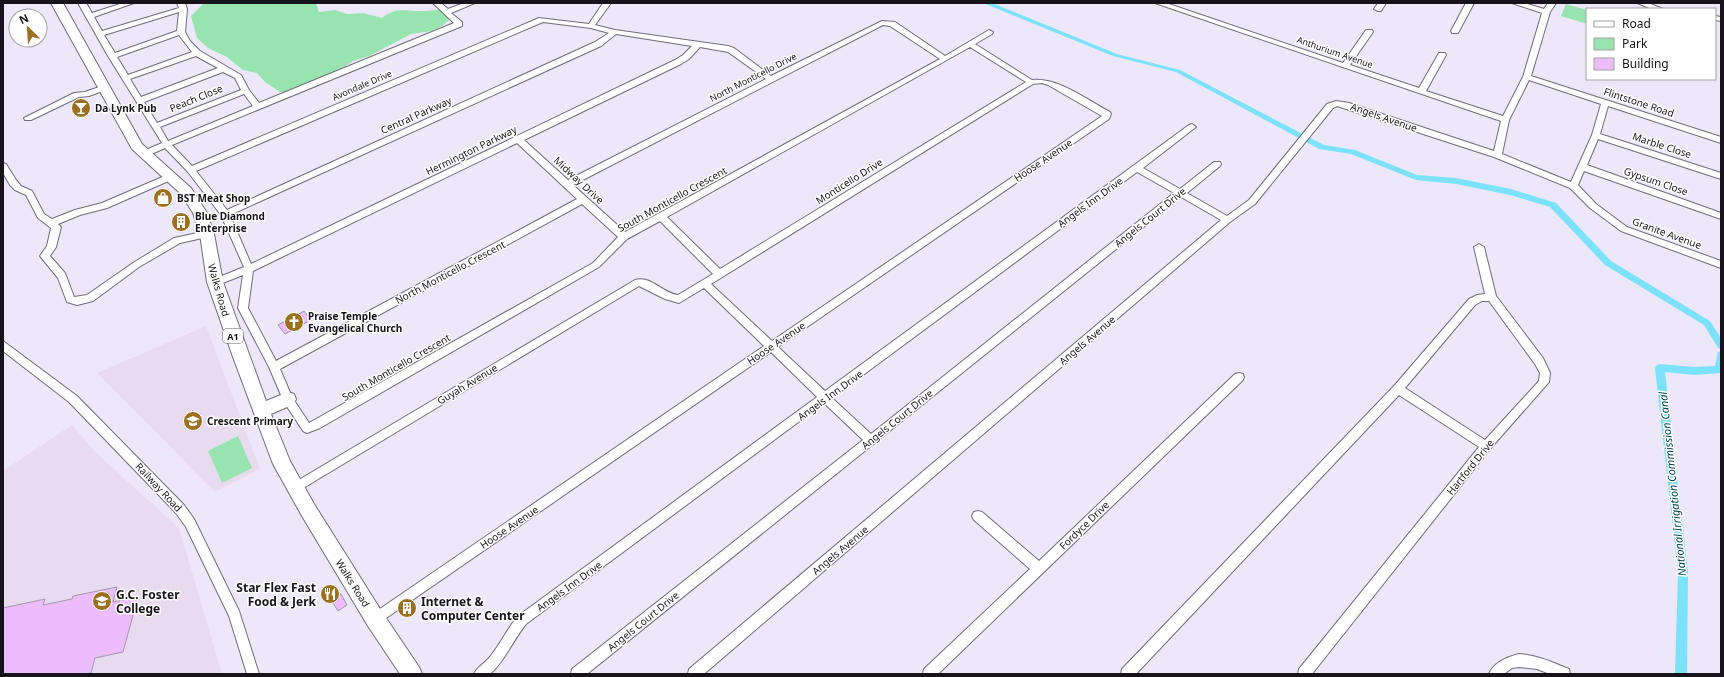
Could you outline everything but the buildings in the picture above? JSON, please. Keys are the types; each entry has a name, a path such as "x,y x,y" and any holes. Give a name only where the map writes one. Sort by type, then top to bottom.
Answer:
{"main road":[{"name":"Walks Road","path":"57,3 105,87 124,124 144,154 186,191 200,213 207,234 215,282 241,357 282,464 308,510 375,619 412,674"},
{"path":"262,411 288,399"}],"street":[{"path":"82,3 91,16 112,56 167,145 191,170 225,214 249,269 243,308 274,367 288,399"},
{"path":"91,16 130,3"},
{"path":"144,154 459,24 437,3"},
{"path":"447,12 471,3"},
{"path":"607,3 591,26 615,32 731,50 771,79"},
{"name":"Anthurium Avenue","path":"1159,3 1505,120"},
{"path":"1455,31 1470,3"},
{"path":"1516,3 1546,12"},
{"path":"1497,155 1505,120 1527,77 1546,12 1552,3"},
{"path":"1640,3 1656,8"},
{"path":"101,34 182,6 181,32 197,53 238,77 258,107"},
{"name":"Avondale Drive","path":"191,170 542,20 591,26"},
{"name":"North Monticello Drive","path":"568,184 882,23 892,24 945,59"},
{"path":"112,56 181,32"},
{"name":"Central Parkway","path":"225,214 598,44 615,32"},
{"name":"South Monticello Crescent","path":"288,399 307,428 316,425 596,265 624,237 662,218 945,59 989,32"},
{"path":"1346,66 1369,32"},
{"name":"Hermington Parkway","path":"215,282 249,269 678,62 686,57 698,44"},
{"path":"970,44 1031,82"},
{"path":"126,78 197,53"},
{"path":"1421,92 1442,55"},
{"path":"139,101 223,69"},
{"name":"Flintstone Road","path":"1527,77 1721,140"},
{"name":"Hoose Avenue","path":"375,619 1106,117 1107,114 1051,83 1042,81 1031,82"},
{"name":"Monticello Drive","path":"638,282 645,283 670,299 679,299 1031,82"},
{"path":"28,118 78,95 86,94 105,87"},
{"name":"Peach Close","path":"156,126 246,91"},
{"path":"1573,186 1583,167 1596,135 1605,102"},
{"name":"Angels Avenue","path":"694,674 1227,220 1252,202 1307,132 1330,106 1336,103 1346,104 1497,155"},
{"name":"Angels Inn Drive","path":"480,674 493,663 512,632 522,620 826,398 1192,127"},
{"name":"Marble Close","path":"1596,135 1721,176"},
{"name":"Midway Drive","path":"518,139 624,237"},
{"name":"Granite Avenue","path":"1497,155 1573,186 1593,206 1624,229 1721,265"},
{"name":"Angels Court Drive","path":"577,674 1217,164"},
{"path":"3,166 10,180 18,189 29,193 41,216 56,226 51,247 45,256 62,274 68,285 70,299 77,301 90,298 136,265 177,240 207,234"},
{"name":"Gypsum Close","path":"1583,167 1721,216"},
{"path":"1137,168 1227,220"},
{"path":"51,223 78,212 104,206 170,177"},
{"name":"North Monticello Crescent","path":"274,367 584,199"},
{"path":"662,218 718,274"},
{"name":"Hartford Drive","path":"1304,674 1486,446 1544,382 1545,373 1539,361 1491,297 1479,247"},
{"name":"Guyah Avenue","path":"296,487 638,282"},
{"path":"704,283 870,440"},
{"path":"1127,674 1398,389 1472,302 1480,298 1491,297"},
{"name":"Railway Road","path":"3,345 73,399 180,509 190,523 235,615 253,674"},
{"name":"Fordyce Drive","path":"929,674 1239,377"},
{"path":"1398,389 1486,446"},
{"path":"978,516 1039,569"},
{"path":"1495,674 1499,669 1510,662 1525,660 1542,663 1564,674"}],"shaded area":[{"name":"Crescent Primary","path":"206,326 260,469 215,492 97,373"},
{"name":"G.C. Foster College","path":"72,425 95,452 179,528 222,674 3,674 3,471"}],"green space":[{"path":"204,3 316,3 319,12 335,10 347,14 363,13 382,18 392,12 402,10 427,11 446,8 449,20 442,26 431,31 411,34 369,56 353,61 332,75 292,92 280,92 265,82 257,73 243,70 227,57 208,48 197,38 191,16"},
{"path":"1566,4 1586,10 1586,24 1561,16"},
{"path":"238,436 252,468 222,483 208,451"}],"waterway":[{"name":"National Irrigation Commission Canal","path":"986,3 1115,55 1178,71 1322,147 1352,152 1416,177 1456,181 1511,192 1553,205 1608,263 1707,323 1721,345"},
{"name":"National Irrigation Commission Canal","path":"1681,674 1683,572 1660,368 1694,371 1719,370 1721,355"}],"place":[{"name":"Da Lynk Pub","path":"81,108"},
{"name":"BST Meat Shop","path":"163,198"},
{"name":"Blue Diamond Enterprise","path":"181,222"},
{"name":"Praise Temple Evangelical Church","path":"294,322"},
{"name":"Crescent Primary","path":"193,421"},
{"name":"Star Flex Fast Food & Jerk","path":"330,594"},
{"name":"G.C. Foster College","path":"102,601"},
{"name":"Internet & Computer Center","path":"407,608"}]}
